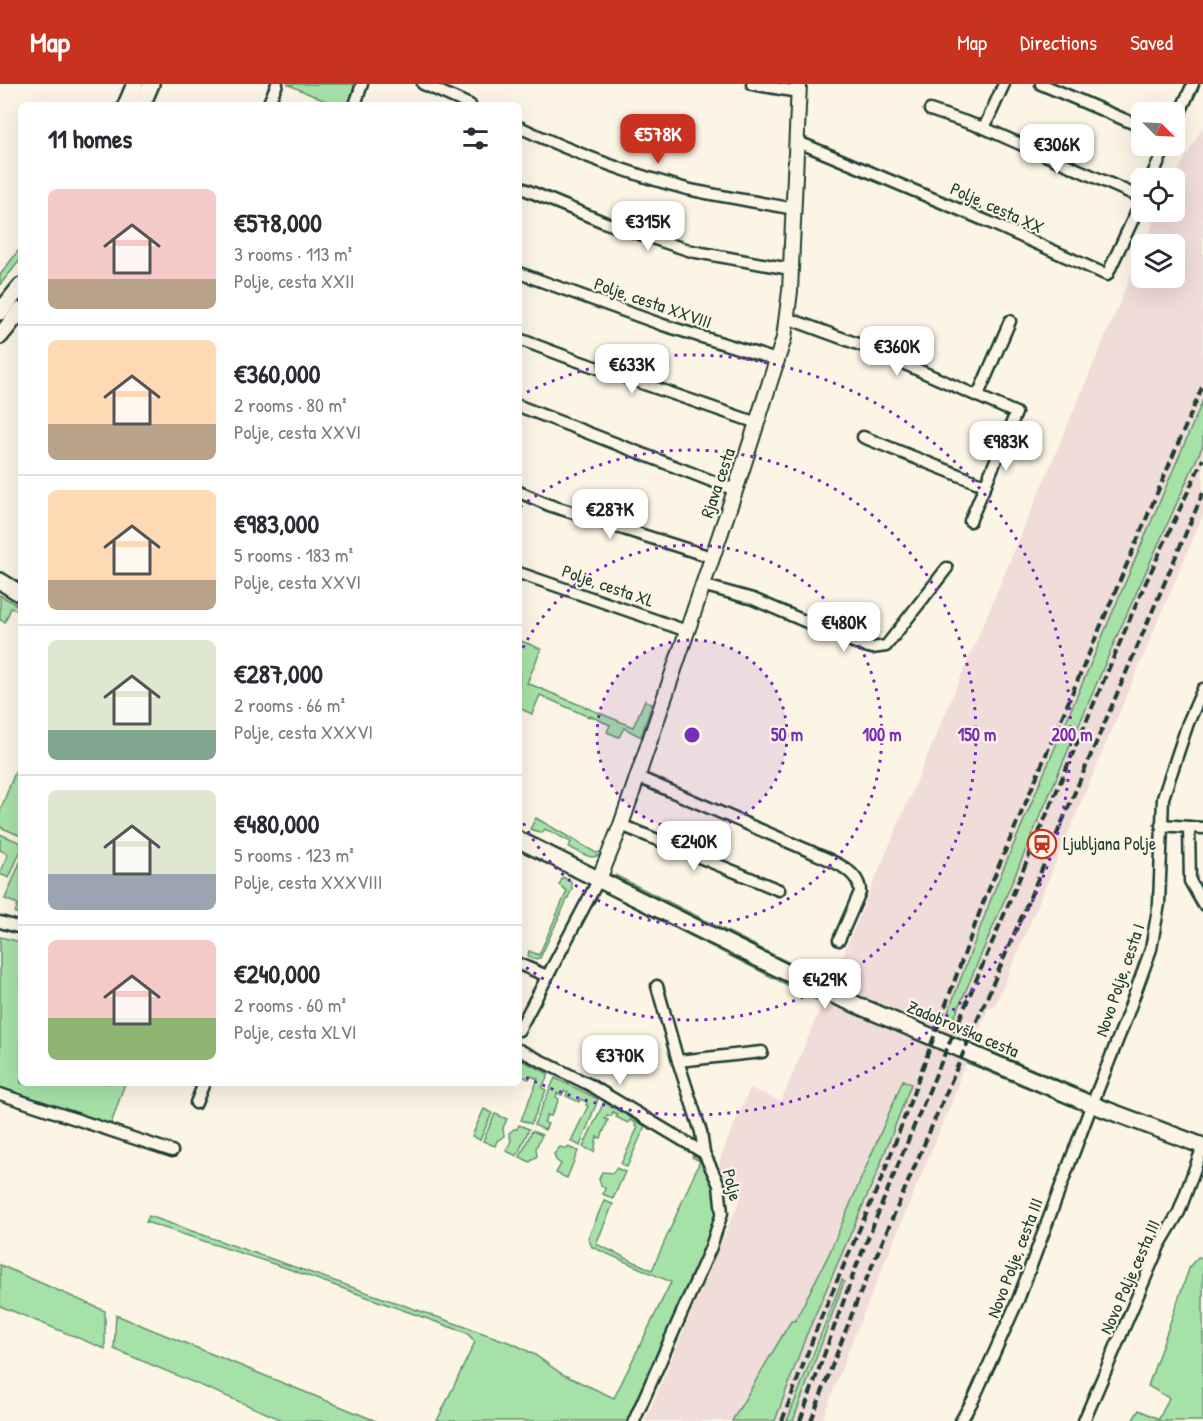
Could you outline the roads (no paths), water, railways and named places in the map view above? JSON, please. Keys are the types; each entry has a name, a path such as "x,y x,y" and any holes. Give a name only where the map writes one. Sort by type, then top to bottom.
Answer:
{"main road":[{"path":"127,102 135,84"},
{"path":"143,102 151,84"},
{"path":"0,312 18,290"},
{"path":"0,336 18,314"},
{"path":"0,581 18,592"},
{"name":"Zadobrovška cesta","path":"522,841 824,991 1092,1104 1203,1146"}],"street":[{"path":"269,102 277,84"},
{"path":"356,102 362,84"},
{"path":"423,84 463,102"},
{"path":"752,84 798,88"},
{"path":"984,128 1004,84"},
{"path":"1041,84 1131,122"},
{"path":"1185,102 1193,84"},
{"name":"Rjava cesta","path":"599,879 638,777 777,360 787,318 798,88"},
{"name":"Polje, cesta XX","path":"930,110 984,128 1131,194"},
{"path":"522,129 621,168 687,189 794,209"},
{"name":"Polje, cesta XX","path":"796,141 991,223 1107,276 1132,222"},
{"path":"522,188 606,223 691,251 790,269"},
{"name":"Polje, cesta XXVIII","path":"522,274 663,326 777,360"},
{"path":"787,318 866,347 1016,413 970,521"},
{"path":"978,395 1010,321"},
{"path":"522,340 757,423"},
{"path":"522,407 735,490"},
{"path":"863,437 986,484"},
{"path":"522,493 558,508 711,557"},
{"path":"702,585 753,599 858,644 878,648 886,646 947,568"},
{"name":"Polje, cesta XL","path":"522,574 687,631"},
{"name":"Novo Polje, cesta I","path":"1092,1104 1125,1021 1154,937 1160,886 1163,798 1188,723 1203,689"},
{"path":"638,777 824,858 854,876 860,884 860,892 839,940"},
{"path":"621,825 779,890"},
{"path":"1161,825 1203,828"},
{"path":"1189,827 1190,881 1203,904"},
{"path":"522,1024 599,879"},
{"path":"0,922 18,926"},
{"path":"522,965 547,976"},
{"path":"657,986 701,1132 704,1153"},
{"name":"Polje","path":"522,1051 590,1085 704,1153 718,1185 722,1213 711,1246 634,1421"},
{"path":"678,1060 762,1052"},
{"path":"196,1103 203,1086"},
{"path":"0,1094 172,1151"},
{"name":"Novo Polje, cesta III","path":"961,1421 974,1398 1018,1300 1092,1104"},
{"name":"Novo Polje cesta III","path":"1083,1421 1159,1246 1179,1212 1203,1146"}],"railway":[{"path":"782,1421 820,1320 884,1173 983,903 1203,385"},
{"path":"800,1421 856,1267 914,1126 1141,593 1203,459"},
{"path":"811,1421 857,1301 1203,493"}],"place":[{"name":"Ljubljana Polje","path":"1042,844"}]}
